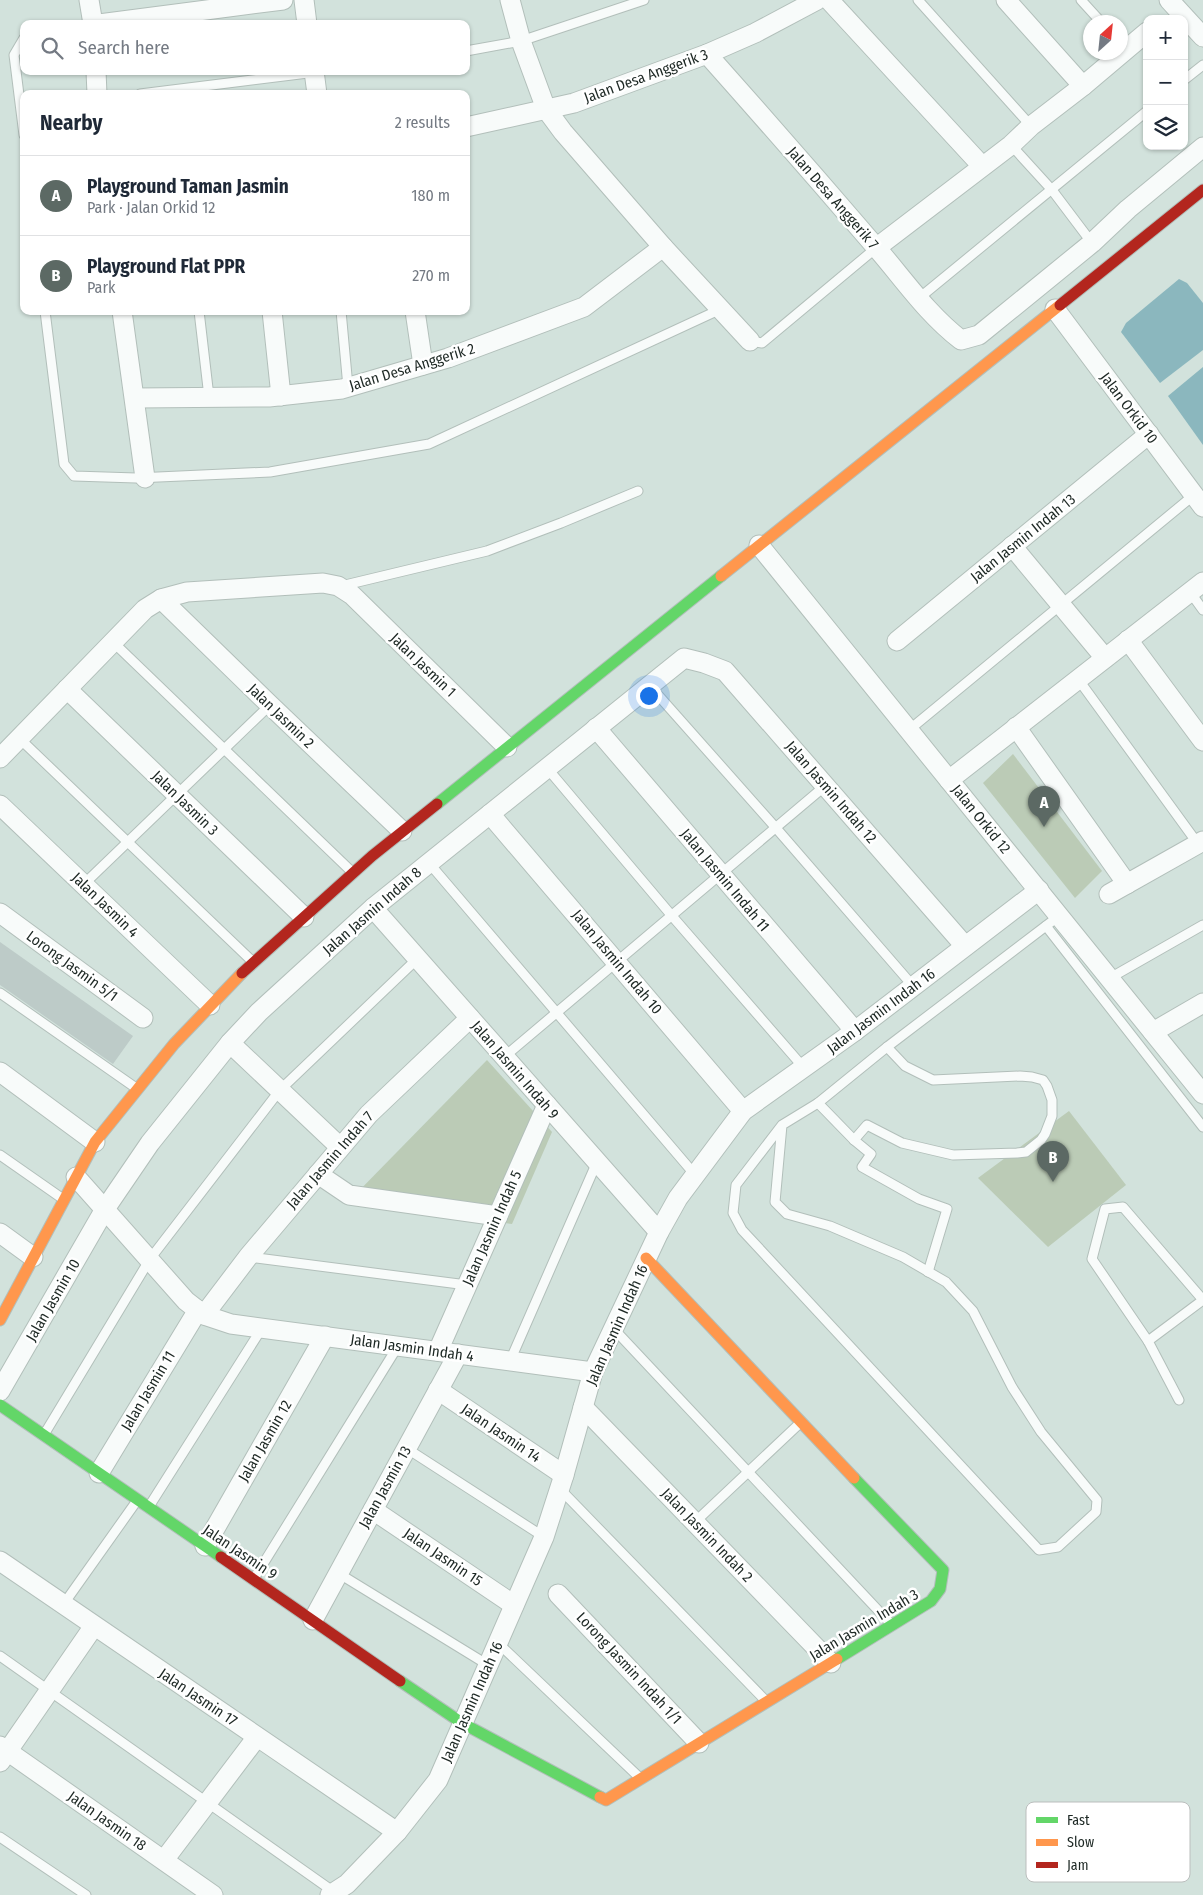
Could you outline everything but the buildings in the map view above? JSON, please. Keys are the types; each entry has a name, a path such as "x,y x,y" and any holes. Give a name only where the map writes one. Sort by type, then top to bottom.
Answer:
{"street":[{"path":"89,0 92,20"},
{"path":"130,20 283,0"},
{"path":"304,0 306,20"},
{"path":"510,0 521,41 546,109 562,132 750,341"},
{"path":"829,0 982,166"},
{"path":"1006,0 1083,86"},
{"name":"Jalan Desa Anggerik 3","path":"470,126 574,102 707,54 755,33 812,1"},
{"path":"1170,9 1203,37"},
{"path":"1128,44 1143,34"},
{"name":"Jalan Desa Anggerik 7","path":"707,54 876,248 918,300 944,327 961,340 979,335 1092,242"},
{"path":"876,248 1011,145 1031,126 1083,86 1110,60"},
{"path":"96,75 97,90"},
{"path":"316,75 317,90"},
{"path":"1092,242 1128,209 1203,147"},
{"path":"1,1315 95,1142 136,1088 174,1044 253,962 353,872 506,746 1203,190"},
{"name":"Jalan Desa Anggerik 2","path":"134,398 281,396 348,387 423,366 584,308 663,246"},
{"name":"Jalan Orkid 10","path":"1055,309 1199,501"},
{"path":"123,315 145,478"},
{"path":"272,315 281,396"},
{"path":"416,315 423,366"},
{"name":"Jalan Jasmin Indah 13","path":"897,641 1149,434"},
{"name":"Jalan Orkid 12","path":"759,545 1038,890 1052,921 1110,978 1172,1055 1177,1077 1203,1094"},
{"path":"1012,546 1105,658"},
{"path":"0,758 145,608 161,599 197,592 323,583 338,586"},
{"name":"Jalan Jasmin 1","path":"338,586 352,595 506,746"},
{"path":"949,780 1196,587"},
{"name":"Jalan Jasmin 2","path":"161,599 402,831"},
{"path":"1128,640 1203,741"},
{"name":"Jalan Jasmin Indah 8","path":"105,1209 150,1143 230,1043 260,1012 373,908 684,658"},
{"name":"Jalan Jasmin Indah 12","path":"684,658 724,671 965,946"},
{"name":"Jalan Jasmin 3","path":"67,689 304,917"},
{"path":"1016,727 1127,884"},
{"name":"Jalan Jasmin Indah 11","path":"596,728 854,1032"},
{"name":"Jalan Jasmin 4","path":"0,805 210,1005"},
{"name":"Jalan Jasmin Indah 10","path":"490,814 743,1111"},
{"path":"1109,894 1201,842"},
{"name":"Jalan Jasmin Indah 16","path":"332,1894 347,1884 397,1832 438,1780 544,1538 593,1372 658,1232 678,1198 743,1111 854,1032 1038,890"},
{"name":"Jalan Jasmin Indah 9","path":"373,908 658,1232"},
{"name":"Lorong Jasmin 5/1","path":"2,920 143,1018"},
{"path":"1153,1032 1203,1002"},
{"name":"Jalan Jasmin Indah 7","path":"201,1312 368,1114 470,1018"},
{"path":"230,1043 340,1147"},
{"path":"0,1072 95,1142"},
{"name":"Jalan Jasmin Indah 5","path":"438,1351 547,1105"},
{"path":"318,1174 349,1195 498,1216"},
{"path":"76,1177 186,1300 201,1312"},
{"name":"Jalan Jasmin 10","path":"0,1391 105,1209"},
{"path":"0,1234 33,1257"},
{"name":"Jalan Jasmin Indah 3","path":"462,1724 606,1800 931,1601 940,1589 943,1570 800,1423 646,1258"},
{"name":"Jalan Jasmin Indah 4","path":"201,1312 230,1324 593,1372"},
{"name":"Jalan Jasmin 11","path":"99,1473 201,1312"},
{"name":"Jalan Jasmin 12","path":"205,1546 325,1336"},
{"name":"Jalan Jasmin 13","path":"313,1620 458,1354"},
{"name":"Jalan Jasmin 14","path":"438,1390 562,1482"},
{"name":"Jalan Jasmin 9","path":"0,1405 462,1724"},
{"name":"Jalan Jasmin Indah 2","path":"583,1406 831,1663"},
{"name":"Jalan Jasmin 15","path":"373,1510 514,1605"},
{"name":"Jalan Jasmin 17","path":"0,1561 397,1832"},
{"name":"Lorong Jasmin Indah 1/1","path":"558,1594 699,1743"},
{"path":"3,1753 94,1626"},
{"path":"164,1860 257,1737"},
{"name":"Jalan Jasmin 18","path":"3,1753 214,1895"}],"lane":[{"path":"470,49 521,41 622,9 644,0"},
{"path":"918,0 1031,126"},
{"path":"1081,0 1095,15"},
{"path":"20,45 14,55 20,103"},
{"path":"1188,77 1203,64"},
{"path":"172,90 292,75"},
{"path":"918,300 1143,114"},
{"path":"1011,145 1052,190 1092,242"},
{"path":"750,341 762,343 876,248"},
{"path":"45,315 64,464 74,476 145,478 270,472 429,444 721,309"},
{"path":"199,315 209,398"},
{"path":"341,315 348,387"},
{"path":"338,586 487,551 638,491"},
{"path":"909,730 1060,605 1199,501"},
{"path":"1196,587 1203,610"},
{"path":"113,642 353,872"},
{"path":"1078,679 1201,842"},
{"path":"650,686 913,986"},
{"path":"83,885 270,705"},
{"path":"19,738 253,962"},
{"path":"546,768 804,1068"},
{"path":"504,1057 825,786"},
{"path":"429,863 696,1176"},
{"path":"782,1125 775,1202 787,1214 830,1226 902,1257 946,1282 973,1311 1012,1387 1041,1432 1097,1500 1096,1512 1058,1548 1039,1550 742,1230 733,1213 736,1185 782,1125 818,1103 887,1046 1052,921 1155,1066 1177,1077 1203,1127"},
{"path":"1110,978 1203,925"},
{"path":"44,1435 150,1259 280,1090 417,959"},
{"path":"0,993 136,1088"},
{"path":"854,1140 867,1125 902,1143 953,1155 1026,1152 1045,1134 1052,1116 1052,1100 1047,1086 1038,1078 1020,1076 933,1080 905,1066 887,1046"},
{"path":"1155,1066 1172,1055"},
{"path":"818,1103 854,1140 871,1154 862,1167 919,1199 948,1209 928,1272"},
{"path":"0,1155 64,1200"},
{"path":"510,1361 597,1162"},
{"path":"1148,1341 1203,1300 1123,1207 1106,1209 1092,1259 1148,1341 1179,1400"},
{"path":"248,1257 467,1286"},
{"path":"148,1507 262,1328"},
{"path":"613,1328 892,1625"},
{"path":"253,1579 398,1346"},
{"path":"695,1522 800,1423"},
{"path":"406,1448 544,1538"},
{"path":"562,1482 767,1702"},
{"path":"63,1605 137,1500"},
{"path":"338,1573 488,1665"},
{"path":"498,1643 641,1778"},
{"path":"0,1656 208,1802 332,1894"},
{"path":"0,1837 86,1895"}],"green space":[{"path":"1013,754 1102,871 1075,898 983,783"},
{"path":"487,1060 552,1132 512,1224 349,1201"},
{"path":"1069,1111 1126,1185 1048,1247 978,1178"}],"water":[{"path":"1179,279 1187,283 1203,303 1203,350 1160,383 1121,332 1126,323"},
{"path":"1203,367 1203,445 1168,396"}],"traffic: fast":[{"path":"437,804 721,576"},
{"path":"0,1405 221,1557"},
{"path":"837,1659 931,1601 940,1589 943,1570 854,1478"},
{"path":"400,1681 462,1723 600,1797"}],"traffic: slow":[{"path":"721,576 1060,305"},
{"path":"0,1320 95,1142 174,1044 242,973"},
{"path":"646,1258 854,1478"},
{"path":"600,1797 606,1800 837,1659"}],"traffic: jam":[{"path":"1060,305 1203,190"},
{"path":"242,973 372,856 437,804"},
{"path":"221,1557 400,1681"}],"place":[{"name":"Playground Taman Jasmin","path":"1044,827"},
{"name":"Playground Flat PPR","path":"1053,1182"}]}
